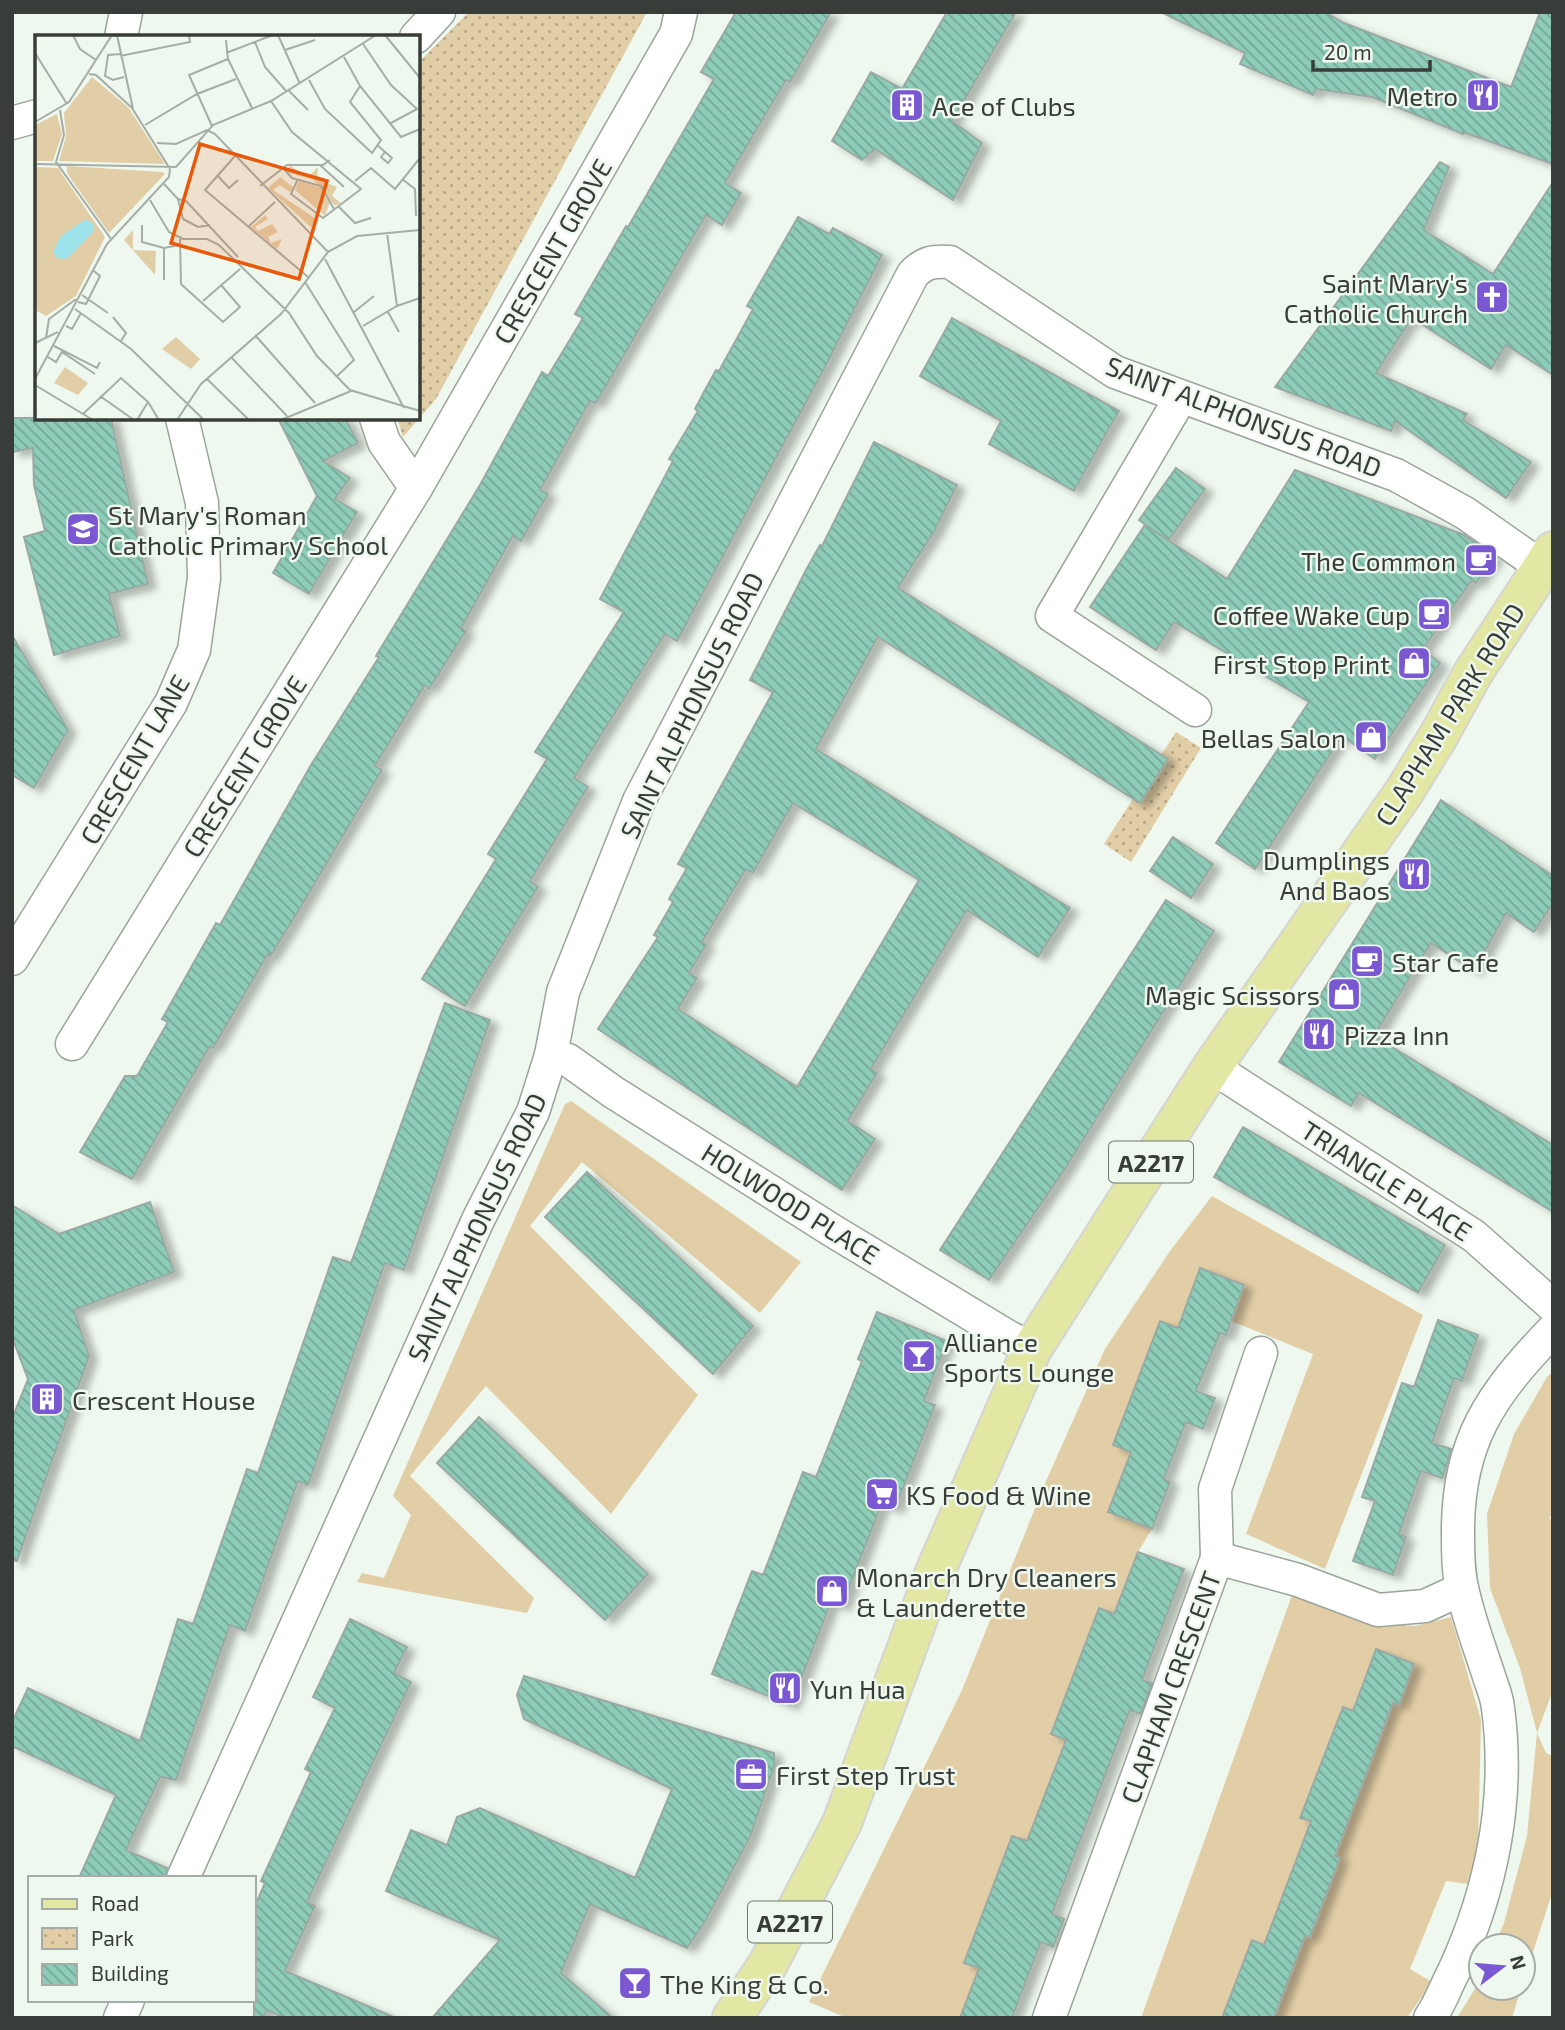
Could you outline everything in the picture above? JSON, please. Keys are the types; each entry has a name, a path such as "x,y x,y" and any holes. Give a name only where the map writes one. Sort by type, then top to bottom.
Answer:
{"main road":[{"name":"CLAPHAM PARK ROAD","path":"733,2018 768,1964 842,1823 935,1572 1032,1349 1212,1067 1404,792 1473,673 1547,559"}],"street":[{"path":"121,35 126,12"},
{"path":"418,35 439,12"},
{"name":"CRESCENT GROVE","path":"72,1044 416,488 676,34 681,12"},
{"path":"12,122 35,116"},
{"name":"SAINT ALPHONSUS ROAD","path":"184,1876 478,1220 533,1112 551,1055 563,992 639,801 913,274 923,264 934,261 950,262 1115,372 1396,475 1547,559"},
{"path":"1181,397 1052,617 1195,710"},
{"name":"CRESCENT LANE","path":"12,959 171,703 194,650 204,578 202,503 182,420"},
{"path":"377,420 384,442 416,488"},
{"name":"HOLWOOD PLACE","path":"551,1055 568,1060 613,1092 833,1231 1032,1349"},
{"name":"TRIANGLE PLACE","path":"1212,1067 1474,1236 1553,1306"},
{"path":"1430,2018 1460,1957 1483,1895 1497,1835 1503,1775 1498,1706 1462,1590 1457,1503 1466,1460 1484,1416 1514,1370 1553,1330"},
{"path":"1217,1558 1216,1489 1261,1353"},
{"name":"CLAPHAM CRESCENT","path":"1049,2018 1217,1558 1298,1580 1378,1610 1425,1606 1462,1590"},
{"path":"120,2018 127,2002"}],"green space":[{"path":"469,12 647,12 436,399 420,417 420,61"},
{"path":"398,420 418,420 403,437"},
{"path":"1176,732 1201,748 1131,862 1104,844"},
{"path":"571,1101 801,1262 760,1313 582,1162 530,1226 698,1395 611,1514 486,1386 410,1476 534,1598 527,1613 357,1582 362,1573 384,1578 411,1515 393,1496 565,1104"},
{"path":"1212,1196 1423,1315 1325,1569 1246,1534 1313,1354 1231,1321 1244,1285 1200,1268 1178,1328 1113,1445 1131,1452 1108,1512 1152,1529 1138,1552 1114,1614 1099,1608 1051,1734 1066,1740 1027,1841 1012,1836 965,1963 979,1968 960,2018 847,2018 809,2002 962,1690 1046,1481 1105,1349 1170,1251"},
{"path":"1553,1372 1553,1513 1549,1518 1553,1521 1553,1690 1537,1733 1520,1668 1490,1588 1487,1514 1514,1434 1547,1377"},
{"path":"1292,1595 1369,1622 1415,1626 1451,1617 1481,1720 1478,1848 1468,1884 1446,1881 1410,1969 1432,1982 1407,2018 1141,2018"},
{"path":"1537,1733 1546,1753 1553,1756 1553,1890 1537,1940 1537,1932 1500,1932 1527,1836"},
{"path":"1467,2002 1517,2002 1512,2018 1457,2018"}],"building":[{"path":"736,12 831,12 790,82 786,80 725,183 741,193 722,225 706,215 596,403 590,401 540,490 548,494 521,541 513,536 461,628 466,631 429,689 425,685 375,766 382,770 270,957 268,954 213,1048 210,1046 132,1179 80,1152 125,1076 137,1076 168,1022 162,1019 216,923 220,925 311,765 379,657 376,656 480,485 542,372 548,376 583,318 575,314 714,79 701,72"},
{"name":"Ace of Clubs","path":"947,12 1016,12 952,121 982,143 953,200 875,149 862,160 832,141 871,72 902,89"},
{"path":"1161,12 1325,12 1344,23 1511,87 1540,12 1553,12 1553,164 1463,134 1372,97 1316,89 1313,95 1240,64 1245,53"},
{"path":"1440,162 1449,167 1424,230 1493,274 1553,182 1553,375 1506,345 1491,369 1412,318 1376,373 1467,414 1463,420 1531,462 1506,498 1395,421 1391,431 1275,387"},
{"path":"798,217 829,234 833,228 882,255 823,371 677,641 665,634 574,778 588,787 530,881 538,887 465,1006 422,979 496,859 488,854 547,759 535,752 624,612 600,599 673,461 669,459 698,411 695,409 705,390 716,370 719,371 753,309 747,306"},
{"path":"952,318 1119,411 1074,491 989,444 1001,421 920,376"},
{"path":"12,418 111,420 148,584 109,594 120,636 54,655 24,537 45,531 34,485 33,448 12,452"},
{"path":"279,420 346,420 358,443 323,461 350,478 335,499 357,512 309,594 273,573 317,496"},
{"path":"874,442 957,485 935,530 898,588 1168,759 1140,803 878,637 816,749 1070,908 1038,957 967,910 871,1069 877,1073 848,1121 875,1139 842,1190 598,1029 658,937 654,935 673,902 669,899 687,868 678,864 773,692 750,680 806,570 820,545 822,546","holes":["793,803 919,880 797,1087 678,1009 697,978 689,973 706,945 702,942 746,869 753,873"]},
{"path":"1176,468 1205,489 1168,541 1139,520"},
{"path":"1295,470 1464,535 1495,557 1476,583 1472,580 1423,649 1440,663 1375,759 1342,736 1255,869 1216,843 1309,702 1174,622 1156,650 1090,607 1145,525 1227,579"},
{"path":"12,635 68,730 34,788 12,775"},
{"path":"1441,800 1553,876 1553,903 1534,932 1506,913 1474,971 1431,943 1374,1036 1553,1145 1553,1212 1359,1093 1351,1106 1279,1062"},
{"path":"1173,837 1213,864 1191,898 1150,871"},
{"path":"1166,900 1214,931 1065,1169 989,1280 940,1250"},
{"path":"445,1003 490,1020 404,1270 385,1263 308,1485 298,1481 245,1631 230,1625 176,1780 160,1777 126,1850 167,1868 165,1876 80,1876 116,1795 12,1746 12,1722 28,1688 140,1741 178,1619 193,1624 247,1469 258,1473 333,1257 351,1263"},
{"path":"1243,1127 1445,1245 1418,1293 1214,1177"},
{"path":"587,1172 753,1326 713,1374 545,1217"},
{"name":"Crescent House","path":"150,1202 174,1272 74,1310 89,1356 17,1561 12,1560 12,1419 28,1379 12,1337 12,1205 59,1234"},
{"path":"1200,1268 1244,1285 1226,1335 1220,1333 1196,1391 1215,1398 1203,1429 1186,1422 1164,1479 1170,1482 1152,1529 1108,1512 1131,1452 1113,1445 1160,1321 1178,1328"},
{"path":"877,1312 947,1341 924,1401 935,1405 895,1509 882,1503 842,1606 831,1602 791,1705 712,1674 752,1571 763,1575 803,1472 816,1477 862,1361 858,1359"},
{"path":"1438,1320 1478,1335 1462,1381 1454,1378 1432,1443 1451,1449 1442,1478 1421,1471 1399,1534 1406,1537 1393,1575 1353,1561 1375,1501 1362,1497 1402,1383 1414,1387"},
{"path":"479,1417 648,1574 605,1620 437,1463"},
{"path":"1138,1552 1184,1569 1142,1680 1152,1683 1141,1714 1130,1710 1052,1914 1064,1919 1053,1947 1041,1942 1012,2018 960,2018 979,1968 964,1963 1012,1836 1027,1841 1066,1740 1051,1734 1099,1608 1114,1614"},
{"path":"350,1619 407,1647 394,1673 411,1682 307,1902 315,1906 285,1971 396,2018 285,2018 267,2010 263,2018 254,2018 256,1903 265,1883 261,1881 311,1772 305,1769 335,1708 313,1697"},
{"path":"1376,1649 1414,1664 1399,1705 1393,1703 1335,1856 1340,1858 1310,1937 1305,1936 1274,2018 1222,2018 1252,1940 1264,1945 1311,1821 1300,1818 1343,1707 1353,1711"},
{"path":"524,1676 774,1753 774,1767 750,1837 705,1922 687,1948 590,1904 561,1973 613,2018 432,2018 500,1940 386,1891 411,1830 447,1845 457,1817 480,1808 635,1878 672,1789 524,1719 517,1695"}],"place":[{"name":"Metro","path":"1483,95"},
{"name":"Ace of Clubs","path":"907,105"},
{"name":"Saint Mary's Catholic Church","path":"1492,297"},
{"name":"St Mary's Roman Catholic Primary School","path":"83,529"},
{"name":"The Common","path":"1481,560"},
{"name":"Coffee Wake Cup","path":"1434,614"},
{"name":"First Stop Print","path":"1414,663"},
{"name":"Bellas Salon","path":"1371,737"},
{"name":"Dumplings And Baos","path":"1414,874"},
{"name":"Star Cafe","path":"1367,961"},
{"name":"Magic Scissors","path":"1344,994"},
{"name":"Pizza Inn","path":"1319,1034"},
{"name":"Alliance Sports Lounge","path":"919,1356"},
{"name":"Crescent House","path":"47,1399"},
{"name":"KS Food & Wine","path":"882,1494"},
{"name":"Monarch Dry Cleaners & Launderette","path":"832,1591"},
{"name":"Yun Hua","path":"785,1688"},
{"name":"First Step Trust","path":"751,1774"},
{"name":"The King & Co.","path":"635,1983"}]}
